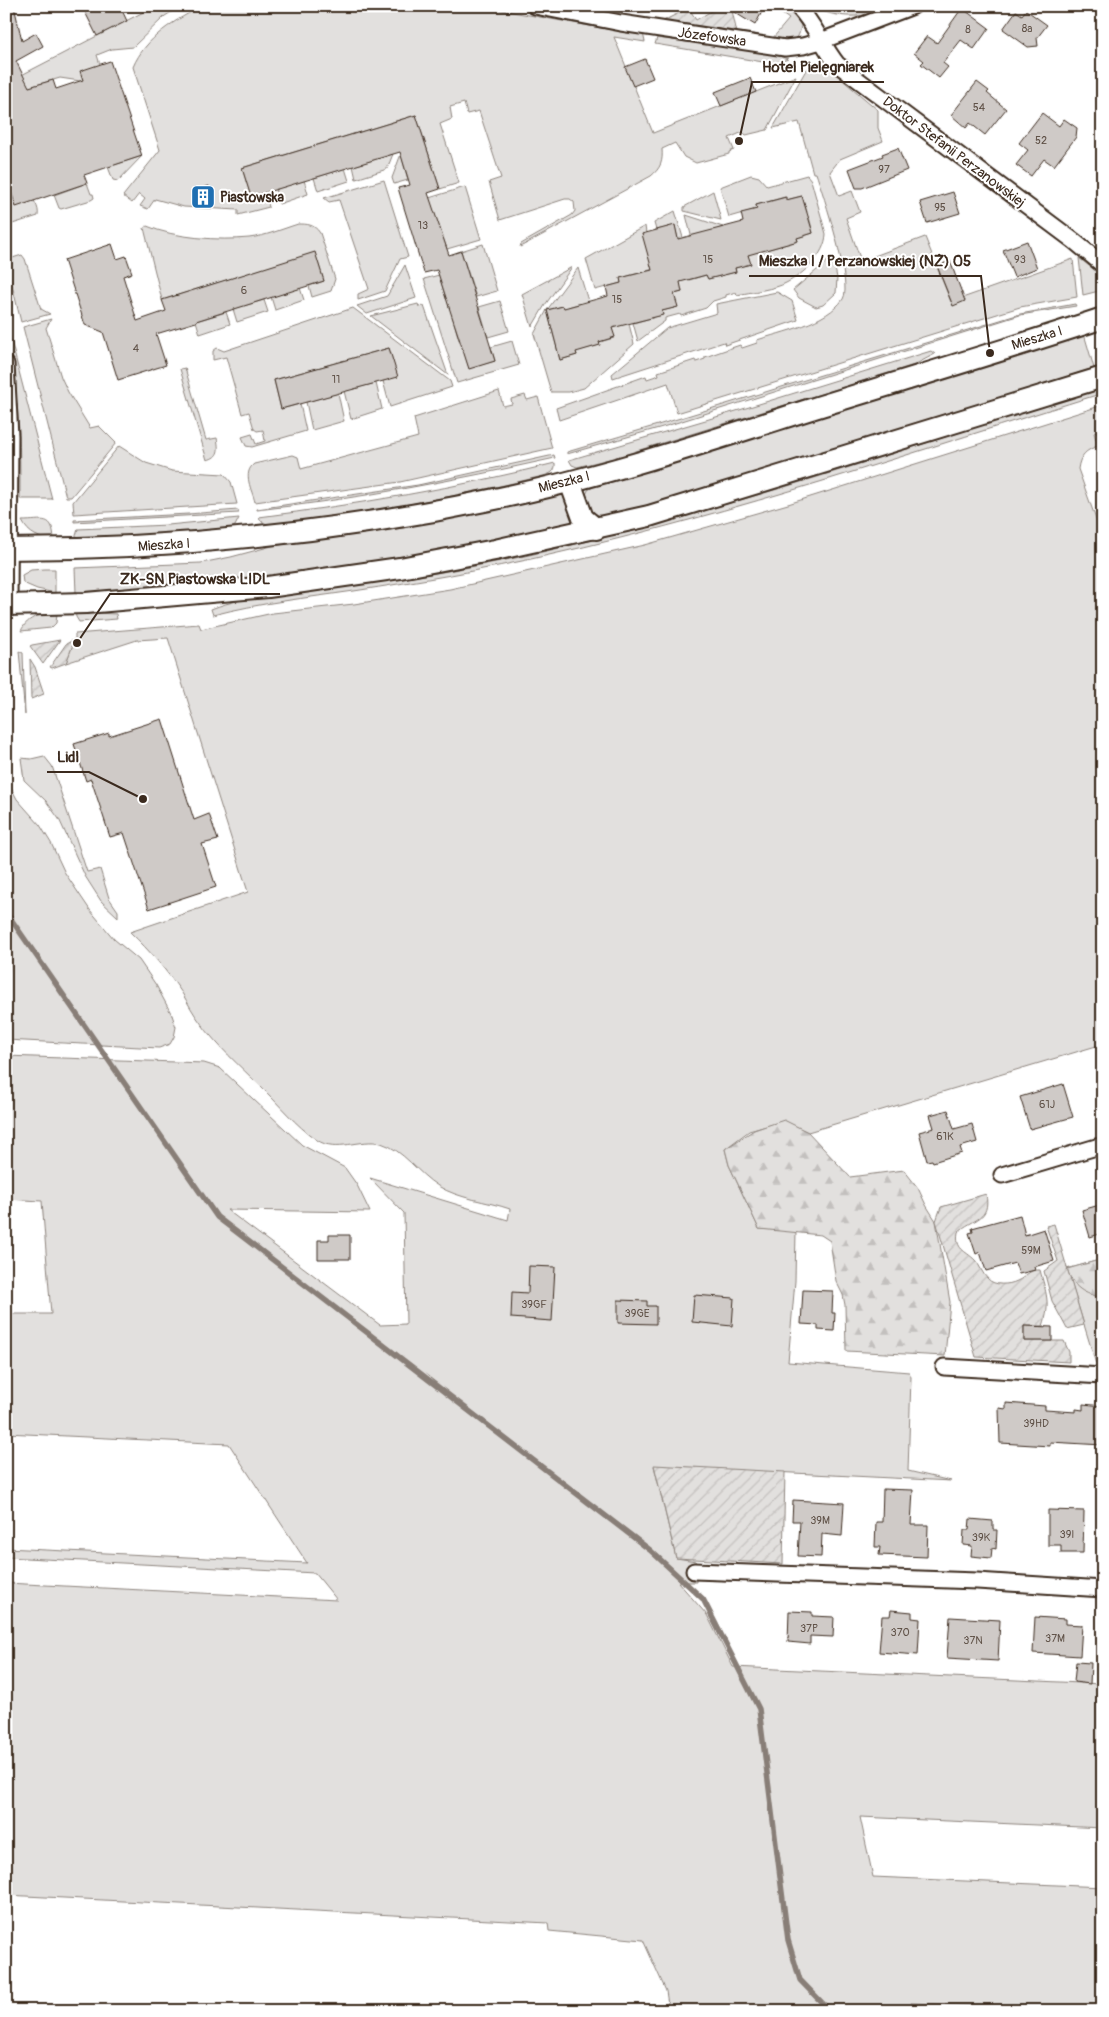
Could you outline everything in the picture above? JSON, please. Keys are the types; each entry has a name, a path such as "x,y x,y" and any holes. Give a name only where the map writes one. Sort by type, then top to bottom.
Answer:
{"street":[{"name":"Józefowska","path":"535,6 621,23 785,48 821,41 913,6"},
{"name":"Doktor Stefanii Perzanowskiej","path":"797,6 812,23 836,64 1074,241 1103,265"},
{"name":"Mieszka I","path":"8,549 165,545 338,528 446,509 570,482 663,456 1103,318"},
{"path":"6,364 10,436 8,605 71,604 170,597 268,587 447,560 650,516 1103,377"},
{"path":"570,482 584,518 596,528"},
{"path":"1002,1175 1103,1145"},
{"path":"944,1367 1103,1376"},
{"path":"694,1571 977,1581 1103,1589"}],"green space":[{"path":"155,6 181,6 165,16 133,47 112,49 97,55 103,74 80,81 60,78 6,94 6,83"},
{"path":"203,6 479,6 612,30 643,33 645,42 614,37 653,133 796,76 767,130 746,135 743,132 729,138 734,150 729,152 729,154 696,163 684,157 675,143 662,149 661,164 651,176 520,247 521,244 572,215 575,211 574,202 570,199 565,199 500,220 489,182 501,178 479,111 467,114 464,103 450,107 452,119 440,124 459,183 440,189 416,115 242,168 251,196 265,192 269,207 238,215 238,210 184,207 155,199 148,209 140,206 145,199 139,194 132,203 123,196 160,150 133,67 145,47 162,30"},
{"path":"720,6 731,6 737,33 663,21 689,8 696,20"},
{"path":"771,6 787,7 796,15 801,26 795,40 772,39 789,19"},
{"path":"812,6 862,6 868,11 878,7 868,14 847,16 824,12"},
{"path":"657,38 770,53 788,59 775,64 655,44"},
{"path":"815,64 826,66 878,110 878,128 883,141 840,159 830,172 839,196 852,191 860,212 846,218 861,261 925,237 951,302 1073,259 1077,297 1020,307 677,413 668,383 559,420 556,408 646,376 647,379 659,375 658,372 695,360 696,362 740,345 742,348 757,343 757,340 803,326 826,314 843,299 845,290 841,258 825,199 816,173 813,173 799,122 773,128 806,70"},
{"path":"393,154 387,169 356,179 353,166"},
{"path":"401,154 408,180 394,184 392,178"},
{"path":"142,156 118,181 113,180 108,167"},
{"path":"345,168 349,181 318,191 314,178"},
{"path":"6,175 32,198 38,210 38,216 6,226"},
{"path":"751,175 759,177 767,186 807,175 811,180 826,234 825,242 818,256 800,274 782,285 737,295 736,292 713,301 706,308 681,316 680,314 665,318 665,321 638,341 633,323 662,315 662,311 677,307 674,294 682,292 677,274 687,271 689,280 706,275 708,279 735,272 735,268 750,264 745,242 769,249 798,241 797,238 813,233 809,217 802,219 807,212 802,196 786,200 785,197 756,205 757,209 729,217 720,187"},
{"path":"304,180 308,194 279,204 275,189"},
{"path":"384,180 408,257 400,259 385,291 358,300 358,294 369,289 339,200 329,202 324,198"},
{"path":"87,183 94,198 61,209 59,208 54,195"},
{"path":"465,187 481,239 447,249 429,198"},
{"path":"713,191 721,220 684,211 684,207"},
{"path":"675,211 684,241 679,243 675,226 656,230 654,223"},
{"path":"686,215 723,227 692,239"},
{"path":"298,224 313,226 320,233 335,279 331,291 312,297 309,286 324,281 315,253 162,300 144,228 147,226 183,236 237,239 268,234"},
{"path":"645,226 646,233 642,234 667,269 650,270 621,278 621,283 595,290 586,259"},
{"path":"483,244 497,291 476,297 461,251"},
{"path":"22,255 25,259 41,309 50,314 21,322 6,260"},
{"path":"1079,258 1102,276 1103,290 1083,295"},
{"path":"829,260 834,263 837,278 836,293 823,305 816,307 799,298 793,290"},
{"path":"405,265 416,298 367,314 357,306 387,296"},
{"path":"572,267 545,305 532,327 522,294"},
{"path":"578,268 588,301 568,307 566,313 563,306 547,310"},
{"path":"439,275 446,299 450,298 452,315 459,340 463,339 469,368 495,361 491,347 512,341 519,365 457,383 424,279"},
{"path":"300,288 304,300 275,310 271,297"},
{"path":"777,292 792,301 798,320 725,345 724,342 613,378 612,374 667,328 717,313 716,304"},
{"path":"264,300 268,312 237,322 233,309"},
{"path":"500,301 509,331 488,337 479,307"},
{"path":"418,304 419,307 424,306 448,375 371,316"},
{"path":"1075,304 1076,306 1020,315 666,426 567,454 567,452 1020,314"},
{"path":"353,308 450,381 452,387 390,407 383,381 397,376 389,348 274,380 281,409 300,404 306,431 252,447 246,446 242,437 252,434 256,444 265,441 263,430 257,431 254,429 249,412 242,414 226,357 213,360 213,351 217,348 224,351"},
{"path":"547,310 560,360 577,355 575,349 581,350 599,345 599,342 614,338 609,316 626,312 634,344 584,388 569,392 551,392 534,334"},
{"path":"226,312 230,324 200,334 196,321"},
{"path":"51,319 46,328 61,377 68,392 90,428 99,426 116,443 71,497 66,497 23,327"},
{"path":"6,321 52,499 20,499 20,446 17,407"},
{"path":"1084,334 1094,368 668,500 601,516 591,512 585,497 588,490 593,487"},
{"path":"931,351 935,354 914,365 617,457 577,467 572,465 569,460 733,412"},
{"path":"185,368 206,440 217,438 218,452 211,459 207,460 180,369"},
{"path":"376,383 382,409 351,419 344,391"},
{"path":"1101,388 1103,393 896,458 689,520 619,538 525,560 427,579 265,604 213,615 211,609 257,597 338,588 458,569 602,538 745,499"},
{"path":"499,391 503,406 512,404 511,399 525,395 527,400 538,397 552,448 400,482 255,502 248,477 250,468 254,464 293,455 298,457 301,469 418,437 414,418"},
{"path":"338,393 344,421 312,430 306,402"},
{"path":"1103,405 1103,430 1094,433 1098,446 1084,454 1078,469 1103,539 1103,1044 808,1132 784,1121 749,1131 725,1149 729,1165 759,1229 796,1231 795,1281 788,1362 909,1372 911,1377 908,1471 951,1481 654,1466 676,1558 696,1561 696,1582 678,1582 707,1615 733,1667 1103,1684 1103,1828 860,1817 873,1877 1103,1887 1103,2011 911,2003 914,2011 669,2011 666,1991 643,1940 549,1931 548,1923 6,1895 6,1583 337,1600 315,1573 6,1557 6,1548 307,1563 229,1444 6,1433 6,1314 51,1314 42,1201 6,1199 6,1056 204,1063 220,1068 302,1145 345,1168 357,1185 370,1212 227,1210 380,1325 406,1324 404,1213 370,1178 508,1220 510,1209 464,1197 438,1186 397,1151 381,1143 365,1142 332,1145 324,1144 317,1140 294,1121 228,1055 197,1019 170,977 130,932 248,892 168,638 137,640 66,663 75,634 199,624 201,629 273,613 354,604 450,589 645,545 788,504"},
{"path":"119,446 146,463 172,471 224,474 231,482 237,504 74,514 73,502"},
{"path":"554,455 555,458 407,488 257,510 418,485"},
{"path":"555,463 553,471 543,476 406,505 269,525 261,521 259,517 334,507 408,494"},
{"path":"561,494 565,496 574,523 481,543 388,560 247,580 76,593 75,568 201,563 272,546 403,528"},
{"path":"238,510 239,513 74,522 74,520"},
{"path":"239,518 235,526 226,530 75,539 78,529 168,525"},
{"path":"22,521 46,521 52,526 54,540 31,533"},
{"path":"55,569 55,593 37,589 23,583 22,575 31,570"},
{"path":"75,612 116,614 117,619 79,622"},
{"path":"57,613 56,623 51,628 21,631 31,619"},
{"path":"75,639 66,663 50,667 66,644"},
{"path":"60,640 43,664 30,646 32,645"},
{"path":"19,651 23,653 25,715"},
{"path":"30,659 35,667 44,694 31,699"},
{"path":"6,751 9,753 7,780 17,799 40,825 65,873 90,910 114,939 139,960 156,985 172,1015 176,1027 170,1044 159,1048 6,1040"},
{"path":"44,756 52,766 87,872 100,869 109,898 118,911 118,917 101,901 85,876 59,819 46,801 24,780 21,758 31,759"},
{"path":"6,943 10,958 6,984"},
{"path":"784,1120 808,1132 850,1177 904,1170 918,1188 936,1221 950,1302 945,1356 846,1351 845,1305 843,1295 836,1281 830,1241 821,1235 759,1229 729,1165 725,1149 754,1130"},
{"path":"986,1194 987,1203 983,1214 958,1232 959,1246 975,1260 986,1277 994,1283 1006,1284 1014,1282 1030,1272 1040,1270 1047,1298 1047,1311 1043,1326 1024,1326 1024,1341 1064,1341 1069,1352 1069,1362 976,1357 936,1221 941,1207"},
{"path":"1054,1224 1084,1325 1067,1329 1052,1301 1044,1271 1058,1261 1046,1226"},
{"path":"1103,1259 1103,1364 1096,1364 1067,1269"},
{"path":"1103,1259 1103,1298 1080,1289 1072,1281 1067,1269"},
{"path":"654,1465 785,1472 783,1564 676,1558"}],"building":[{"path":"6,6 14,6 22,41 36,33 43,46 16,61 29,87 53,80 56,89 83,80 80,71 110,61 142,156 84,175 87,183 16,207 6,175"},
{"path":"82,6 120,6 127,21 97,36"},
{"path":"724,6 765,6 755,25"},
{"path":"962,8 989,28 974,49 961,40 943,63 948,67 939,78 921,64 924,61 914,53 927,36 937,43"},
{"path":"1026,10 1047,25 1037,38 1038,46 1028,47 1003,29 1016,11 1022,15"},
{"path":"645,59 653,78 633,86 625,67"},
{"path":"750,78 756,92 721,106 715,92"},
{"path":"977,82 989,91 987,93 1006,109 985,135 970,123 966,128 951,115"},
{"path":"1042,113 1059,126 1064,119 1077,128 1076,137 1054,166 1044,159 1031,176 1016,165 1028,150 1019,143"},
{"path":"416,115 440,189 428,193 449,255 461,251 495,361 469,369 437,270 424,273 398,188 410,185 400,152 251,197 242,168"},
{"path":"898,148 907,170 862,188 856,188 849,169"},
{"name":"Piastowska","path":"209,186 213,202 196,207 192,191"},
{"path":"953,192 960,213 927,223 920,202"},
{"path":"802,196 813,233 797,238 798,241 748,255 751,264 735,268 736,272 708,279 706,275 680,282 682,292 674,294 678,307 662,311 663,315 612,328 615,337 599,342 600,345 576,352 577,355 560,360 547,310 563,306 564,308 608,296 606,287 621,283 620,278 652,270 642,234 675,225 678,239 743,222 741,213 757,209 756,205 786,197 786,200"},
{"path":"1027,241 1037,268 1014,277 1003,250"},
{"path":"112,244 117,259 126,256 132,273 123,276 137,321 166,311 162,300 315,252 324,281 156,334 166,365 118,380 103,332 85,325 64,260"},
{"path":"950,261 965,301 953,306 937,266"},
{"path":"389,348 398,377 281,409 274,380"},
{"path":"162,719 194,820 209,814 218,840 202,844 216,887 149,909 124,833 110,837 91,779 86,781 74,744 109,733 109,736"},
{"path":"1063,1084 1073,1117 1030,1129 1020,1097"},
{"path":"948,1110 954,1129 972,1124 977,1142 960,1147 962,1153 933,1162 932,1160 927,1161 919,1132 934,1128 930,1115"},
{"path":"1103,1204 1103,1233 1090,1237 1082,1210"},
{"path":"1020,1215 1025,1235 1044,1229 1054,1261 1034,1267 1035,1270 1019,1274 1015,1263 986,1271 980,1252 976,1254 969,1233 973,1232 972,1228"},
{"path":"329,1235 350,1235 350,1259 318,1259 318,1240 329,1240"},
{"path":"529,1266 555,1267 552,1321 511,1318 512,1292 528,1293"},
{"path":"803,1290 833,1291 832,1313 835,1313 834,1331 818,1330 818,1325 801,1324"},
{"path":"694,1295 734,1298 732,1326 692,1322"},
{"path":"618,1300 647,1301 647,1306 656,1306 656,1324 618,1323"},
{"path":"1024,1326 1052,1327 1052,1341 1024,1341"},
{"path":"1006,1403 1045,1406 1045,1410 1076,1412 1076,1409 1083,1410 1083,1404 1103,1406 1103,1445 1050,1442 1050,1446 1000,1443 999,1408 1006,1409"},
{"path":"883,1489 913,1490 911,1525 928,1525 927,1557 879,1555 880,1547 875,1547 876,1522 882,1522"},
{"path":"793,1500 844,1503 842,1536 822,1534 821,1557 798,1556 800,1521 792,1521"},
{"path":"1048,1510 1084,1511 1083,1553 1061,1553 1061,1545 1048,1545"},
{"path":"970,1519 993,1521 993,1530 997,1530 996,1549 992,1548 991,1558 971,1556 972,1546 963,1545 964,1530 969,1530"},
{"path":"891,1610 912,1612 912,1618 920,1619 918,1655 879,1652 882,1616 890,1616"},
{"path":"789,1611 812,1612 812,1616 834,1617 833,1637 810,1636 810,1644 788,1642"},
{"path":"950,1617 1000,1620 998,1661 947,1658"},
{"path":"1035,1617 1066,1619 1066,1624 1082,1625 1080,1656 1033,1653"},
{"path":"1076,1662 1091,1663 1090,1684 1074,1682"}],"waterway":[{"path":"6,912 217,1217 650,1550 703,1599 759,1709 788,1940 800,1980 830,2011"}],"place":[{"name":"Hotel Pielęgniarek","path":"739,141"},
{"name":"Piastowska","path":"203,197"},
{"name":"Mieszka I / Perzanowskiej (NŻ) 05","path":"990,353"},
{"name":"ZK-SN Piastowska LIDL","path":"77,643"},
{"name":"Lidl","path":"143,799"}]}
